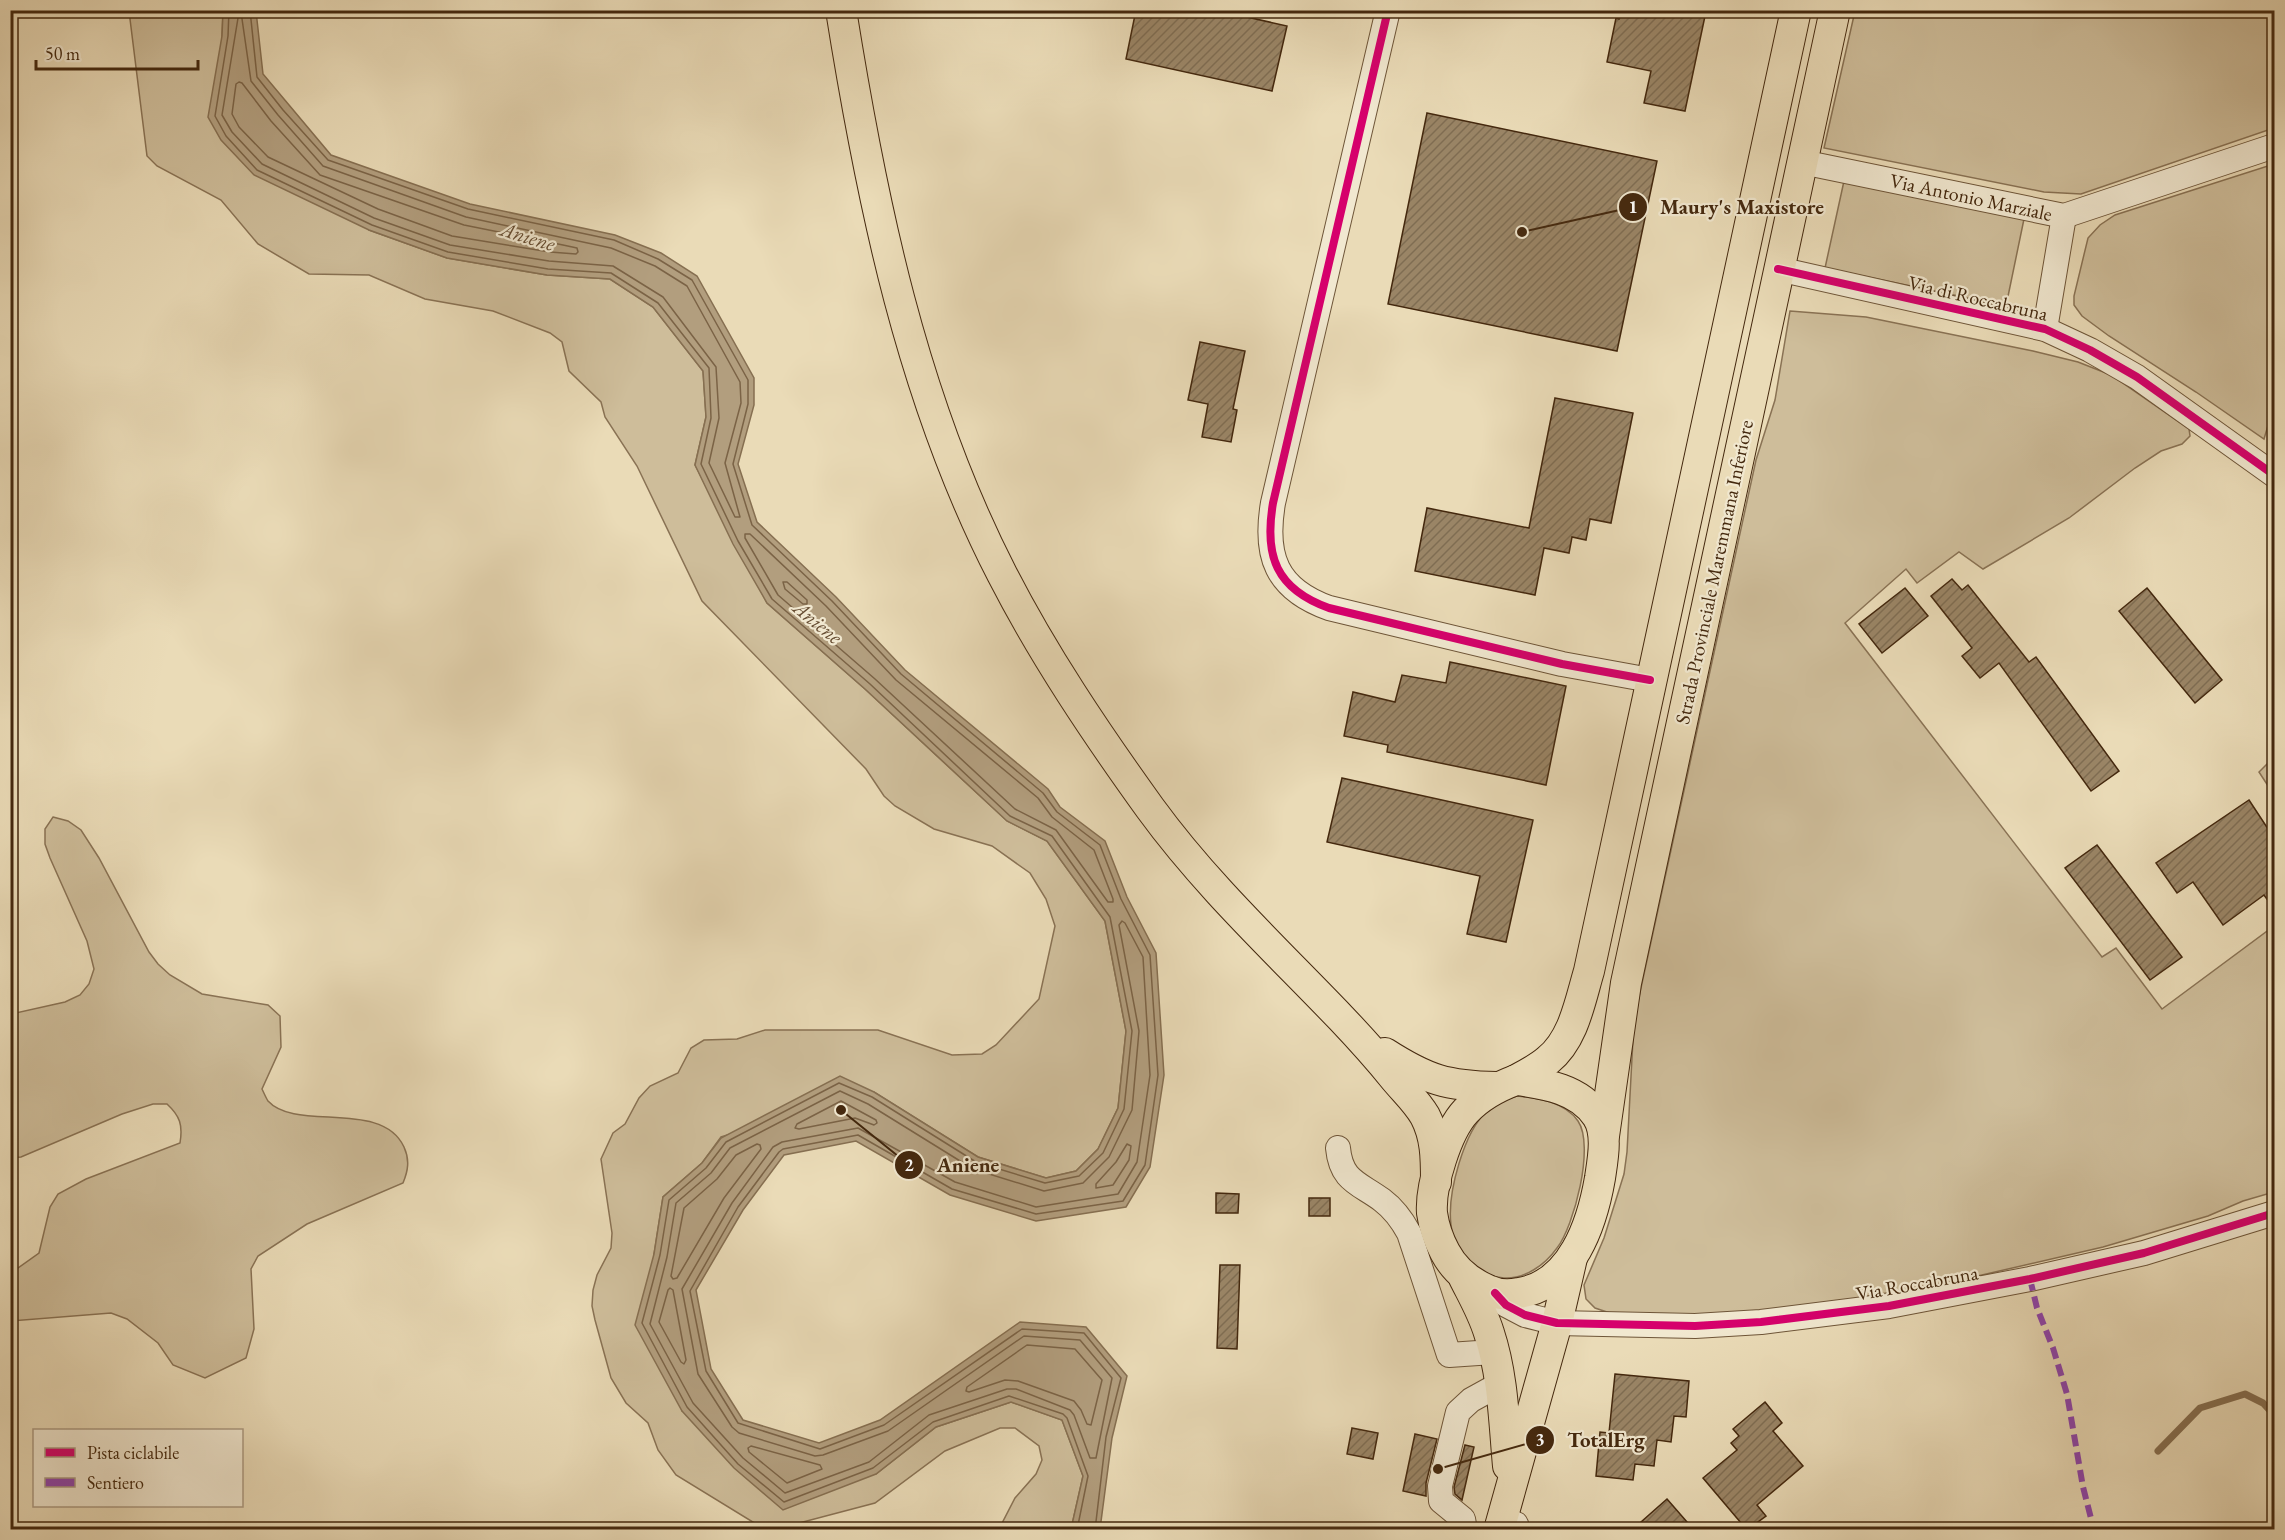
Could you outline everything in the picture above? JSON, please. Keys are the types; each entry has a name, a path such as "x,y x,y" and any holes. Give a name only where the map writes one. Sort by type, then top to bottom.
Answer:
{"main road":[{"path":"841,10 890,269 920,373 963,489 1002,574 1063,682 1151,809 1200,873 1356,1034 1424,1113 1435,1143 1436,1182"},
{"name":"Strada Provinciale Maremmana Inferiore","path":"1507,1083 1550,1059 1559,1049 1567,1037 1576,1014 1589,971 1796,10"},
{"name":"Strada Provinciale Maremmana Inferiore","path":"1604,1136 1626,983 1834,10"},
{"path":"1356,1034 1409,1068 1433,1080 1470,1087 1507,1083 1539,1083 1570,1093 1595,1113 1601,1123 1604,1136 1602,1166 1595,1200 1587,1227 1572,1258 1557,1323 1510,1484 1506,1526"},
{"path":"1507,1083 1465,1112 1448,1144 1436,1182 1432,1210 1436,1233 1447,1256 1464,1278 1480,1308 1490,1335 1500,1384 1510,1484"},
{"path":"1464,1278 1495,1293 1512,1294 1530,1291 1545,1284 1572,1258"}],"street":[{"path":"1388,10 1273,503 1269,537 1273,561 1285,582 1317,604 1329,608 1562,663 1650,680"},
{"name":"Via Antonio Marziale","path":"1802,162 2064,216 2274,147"},
{"name":"Via di Roccabruna","path":"2046,329 2064,216"},
{"name":"Via di Roccabruna","path":"1778,269 2046,329 2090,350 2137,377 2274,475"},
{"path":"1338,1148 1342,1167 1352,1182 1389,1205 1410,1233 1449,1355 1493,1352"},
{"name":"Via Roccabruna","path":"1495,1293 1506,1305 1525,1315 1557,1323 1695,1326 1761,1322 1864,1310 1960,1293 2092,1265 2166,1247 2274,1213"},
{"path":"1465,1530 1463,1519 1441,1501 1442,1476 1458,1412 1471,1400 1500,1384"}],"shaded area":[{"path":"129,11 223,11 222,36 369,230 447,258 547,275 610,279 653,307 703,371 706,417 695,465 767,603 865,689 1007,821 1047,841 1105,921 1126,1031 1118,1108 1098,1149 1076,1171 1046,1178 978,1157 874,1092 721,1137 702,1163 663,1197 654,1254 682,1411 876,1474 936,1427 1011,1402 1062,1420 1083,1476 1071,1529 999,1529 1015,1498 1036,1474 1042,1460 1039,1446 1015,1428 1000,1428 945,1451 875,1503 784,1527 756,1524 676,1475 658,1450 648,1423 626,1403 611,1378 592,1306 597,1275 611,1248 612,1233 601,1159 613,1133 625,1124 639,1098 650,1086 678,1073 691,1048 704,1040 737,1039 765,1030 878,1030 952,1055 982,1054 996,1045 1039,999 1055,926 1046,899 1030,873 992,846 934,829 895,806 884,796 866,769 702,601 637,466 605,417 601,402 569,371 562,342 550,333 493,311 425,299 369,275 309,274 258,244 221,200 157,166 147,156"},
{"path":"1855,11 2274,11 2274,128 2081,194 2044,192 1824,148"},
{"path":"2274,164 2274,405 2264,439 2082,316 2074,305 2074,296 2088,238 2100,225 2115,215"},
{"path":"1844,181 2024,219 2006,306 1825,268"},
{"path":"1790,311 1866,317 2078,362 2111,375 2189,429 2190,436 2182,444 2161,451 2069,518 1983,569 1959,552 1917,583 1906,569 1845,623 2102,957 2116,948 2162,1009 2274,926 2274,1192 2243,1201 2208,1216 2103,1247 1969,1278 1859,1298 1718,1317 1610,1313 1595,1308 1586,1299 1584,1285 1604,1238 1624,1174 1634,1020 1756,460 1775,400"},
{"path":"2274,757 2274,795 2259,772"},
{"path":"53,817 68,821 81,830 99,858 149,952 170,975 202,994 268,1005 280,1016 281,1047 262,1089 268,1101 281,1110 298,1115 359,1120 377,1124 393,1133 406,1152 408,1165 403,1183 307,1224 258,1256 251,1269 254,1329 246,1358 205,1378 173,1365 158,1343 127,1319 111,1313 11,1321 11,1273 39,1253 50,1207 58,1194 86,1179 180,1143 181,1137 180,1121 171,1108 167,1104 153,1104 122,1114 21,1157 11,1158 11,1014 65,1002 80,995 89,984 94,969 87,941 45,844 45,829"},
{"path":"1517,1096 1559,1105 1573,1115 1583,1133 1583,1166 1576,1205 1557,1248 1534,1270 1512,1278 1504,1278 1484,1273 1467,1261 1454,1240 1450,1212 1459,1163 1472,1132 1488,1110"}],"water":[{"path":"223,11 256,11 263,74 331,155 470,204 615,235 661,253 697,276 754,378 754,405 738,464 757,522 836,597 905,670 1048,789 1060,807 1105,841 1127,897 1156,953 1164,1075 1150,1167 1126,1207 1036,1221 950,1195 856,1141 784,1155 743,1210 696,1290 711,1369 743,1420 819,1443 880,1420 1020,1322 1086,1327 1127,1376 1112,1438 1100,1529 1071,1529 1083,1476 1062,1420 1011,1402 936,1427 876,1474 783,1510 734,1468 682,1411 635,1325 654,1254 663,1197 702,1163 721,1138 840,1076 874,1092 978,1157 1046,1178 1076,1171 1098,1149 1118,1108 1126,1031 1105,921 1047,841 1007,821 865,689 767,603 733,544 695,465 706,417 703,371 653,307 610,279 547,275 447,258 369,230 254,175 221,140 208,117 222,36"}],"building":[{"path":"1136,10 1216,10 1287,26 1272,91 1126,59"},
{"path":"1621,10 1680,10 1705,16 1685,111 1644,103 1651,71 1607,62 1616,18 1619,19"},
{"path":"1427,113 1657,161 1617,351 1388,304"},
{"path":"1200,342 1245,351 1233,409 1237,410 1231,442 1202,437 1208,404 1188,400"},
{"path":"1555,398 1633,413 1611,523 1590,519 1586,540 1572,537 1569,553 1544,548 1535,595 1415,571 1427,508 1529,528"},
{"path":"1952,579 1962,590 1968,585 2029,662 2036,657 2119,771 2091,791 1999,663 1980,678 1962,656 1972,648 1931,596"},
{"path":"1905,588 1928,616 1882,653 1859,624"},
{"path":"2147,588 2222,680 2195,703 2119,611"},
{"path":"1450,662 1566,686 1546,785 1387,752 1388,745 1344,736 1353,692 1395,702 1402,675 1446,683"},
{"path":"1342,778 1533,820 1506,942 1467,934 1480,876 1327,842"},
{"path":"2249,800 2274,838 2274,909 2264,895 2223,925 2193,882 2177,893 2156,863"},
{"path":"2097,845 2182,957 2150,980 2065,868"},
{"path":"1216,1193 1239,1194 1238,1213 1216,1213"},
{"path":"1309,1198 1330,1198 1330,1216 1309,1216"},
{"path":"1220,1265 1240,1265 1237,1349 1217,1348"},
{"path":"1615,1374 1689,1381 1686,1417 1674,1416 1671,1442 1657,1440 1654,1466 1635,1464 1633,1480 1596,1476 1600,1432 1609,1433"},
{"path":"1765,1402 1782,1423 1773,1431 1803,1466 1757,1505 1766,1516 1747,1530 1703,1478 1737,1450 1731,1443 1739,1436 1733,1429"},
{"path":"1352,1428 1378,1433 1373,1459 1347,1454"},
{"path":"1415,1434 1437,1439 1426,1483 1426,1496 1403,1491"},
{"path":"1465,1445 1474,1447 1462,1500 1455,1494 1454,1487"},
{"path":"1667,1499 1694,1530 1632,1530 1650,1514"}],"waterway":[{"path":"2158,1451 2200,1408 2245,1394 2263,1403 2274,1415"}],"marked path":[{"path":"2030,1279 2037,1308 2053,1348 2067,1394 2083,1487 2094,1530"}],"cycle path":[{"path":"1388,10 1273,503 1270,539 1278,568 1297,591 1329,608 1562,664 1650,680"},
{"path":"1778,269 2045,329 2090,350 2137,377 2274,475"},
{"path":"1495,1293 1506,1305 1525,1315 1557,1323 1695,1326 1761,1322 1889,1306 2030,1279 2144,1253 2274,1213"}],"place":[{"name":"Maury's Maxistore","path":"1522,232"},
{"name":"Aniene","path":"841,1110"},
{"name":"TotalErg","path":"1438,1469"}]}
